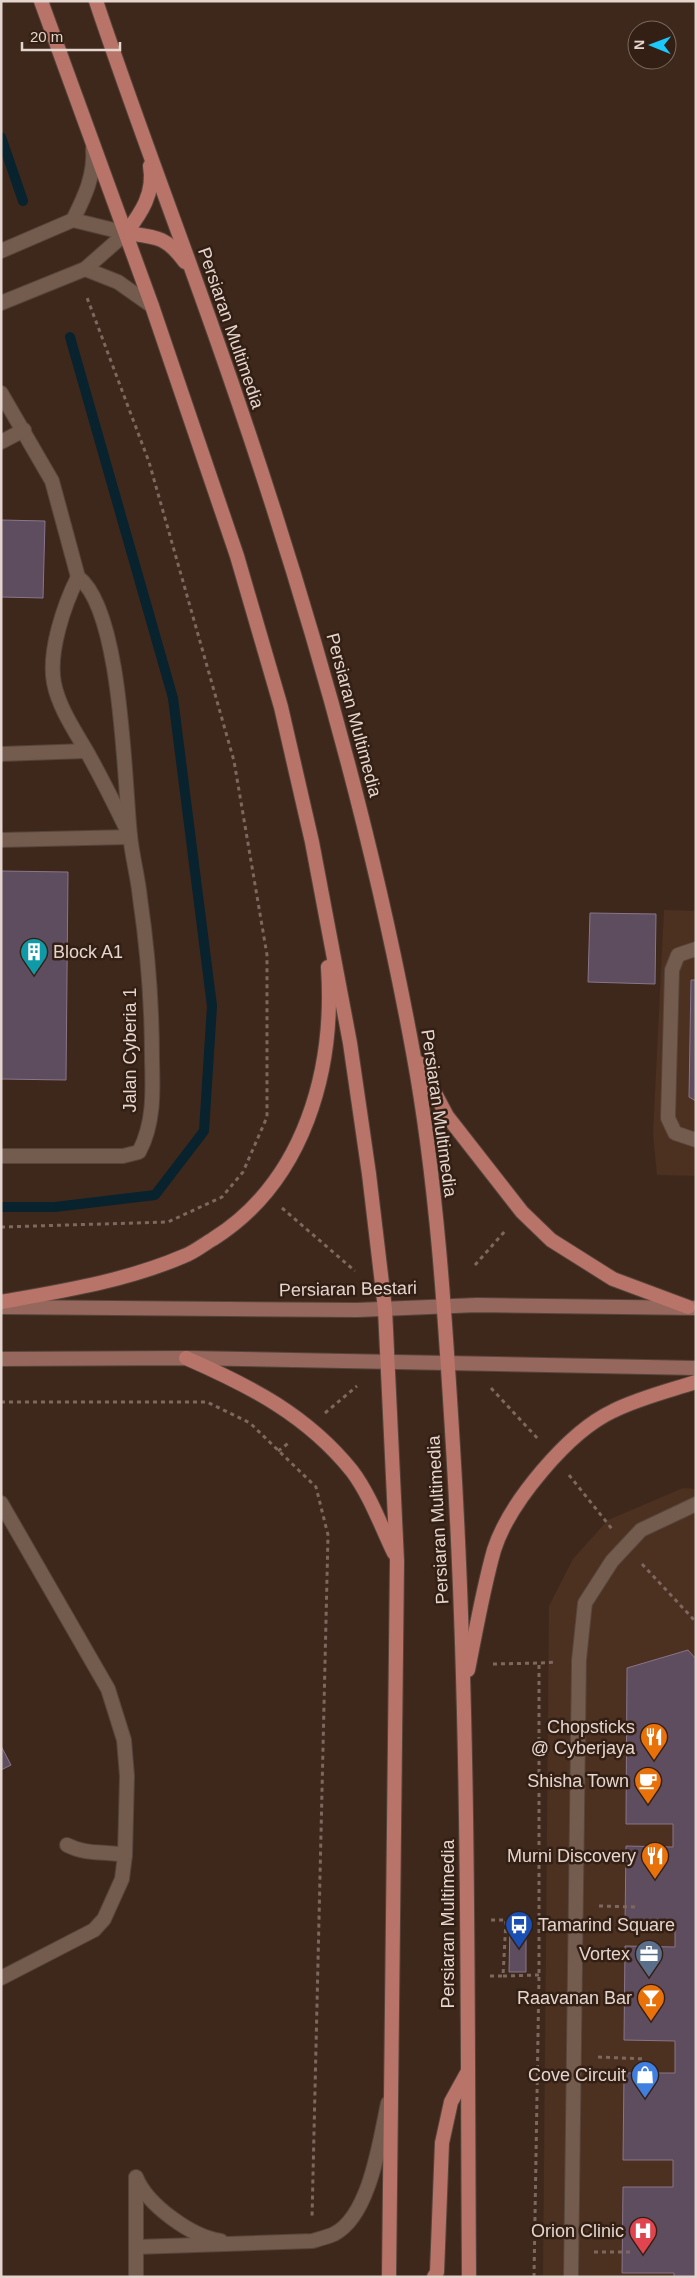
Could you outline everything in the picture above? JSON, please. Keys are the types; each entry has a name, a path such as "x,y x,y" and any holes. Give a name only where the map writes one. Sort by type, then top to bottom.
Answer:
{"main road":[{"path":"41,1 152,306 237,556 281,707 312,842 350,1043 370,1174 385,1309 397,1561 389,2277"},
{"name":"Persiaran Multimedia","path":"96,1 204,303 296,578 332,699 366,832 414,1053 426,1136 444,1306 458,1532 468,1920 469,2277"},
{"path":"126,233 144,208 152,178 148,148"},
{"path":"126,233 158,238 175,249 186,264 204,303"},
{"path":"1,1302 106,1283 186,1256 229,1229 266,1195 296,1150 316,1098 327,1042 329,986 323,898"},
{"path":"414,1053 447,1116 522,1212 551,1240 613,1279 692,1308"},
{"name":"Persiaran Bestari","path":"1,1307 385,1309 444,1306 692,1308"},
{"path":"1,1359 186,1358 696,1368"},
{"path":"186,1358 262,1394 323,1440 352,1472 374,1509 397,1561"},
{"path":"462,1693 495,1549 517,1505 554,1455 576,1436 612,1411 696,1382"},
{"path":"434,2277 437,2272 442,2143 451,2102 467,2072"}],"street":[{"path":"73,220 91,180 94,161 93,143"},
{"path":"1,251 73,220 126,233"},
{"path":"1,303 81,271 126,233"},
{"path":"81,271 118,282 152,306"},
{"name":"Jalan Cyberia 1","path":"1,393 52,481 78,577 87,584 101,613 116,677 122,728 130,837 140,898 152,1032 152,1094 148,1136 139,1152 124,1156 1,1156"},
{"path":"1,442 24,430"},
{"name":"Jalan Cyberia 1","path":"78,577 70,592 61,619 55,650 54,683 69,722 130,837"},
{"path":"1,754 86,751"},
{"path":"1,840 130,837"},
{"path":"696,949 678,955 672,970 668,1118 675,1133 696,1140"},
{"path":"1,1503 108,1689 124,1740 127,1776 125,1856 122,1879 104,1920 94,1930 1,1978"},
{"path":"571,2277 579,1660 584,1604 612,1561 641,1530 696,1504"},
{"path":"67,1845 80,1852 112,1852 125,1856"},
{"path":"136,2246 244,2245 312,2241 335,2234 358,2211 376,2165 391,2086"},
{"path":"136,2277 136,2176 152,2199 172,2219 212,2240 244,2245"}],"path":[{"path":"1,1228 168,1222 222,1197 243,1172 267,1117 267,955 234,760 149,462 81,271"},
{"path":"243,1172 266,1195 355,1271"},
{"path":"475,1265 522,1212"},
{"path":"1,1402 207,1402 250,1423 316,1487 328,1535 312,2241"},
{"path":"626,1546 696,1622"},
{"path":"469,1664 539,1663 579,1660"},
{"path":"534,2277 539,1975 539,1663"},
{"path":"576,1906 636,1907"},
{"path":"468,1920 506,1920 503,1976"},
{"path":"468,1977 539,1975"},
{"path":"574,2056 645,2059"},
{"path":"572,2252 631,2252"}],"shaded area":[{"path":"664,910 696,911 696,1176 657,1175 653,1134"},
{"name":"Tamarind Square","path":"683,1488 696,1489 696,2277 543,2277 549,1606 573,1559 608,1520"}],"building":[{"path":"1,520 45,521 43,598 1,597"},
{"name":"Block A1","path":"1,871 68,872 66,1080 1,1079"},
{"path":"590,913 656,914 655,984 588,982"},
{"path":"691,980 696,980 696,1101 689,1097"},
{"path":"688,1650 696,1659 696,2277 674,2277 674,2273 622,2273 623,2187 673,2187 673,2160 623,2160 624,2073 675,2073 675,2041 624,2040 625,1946 675,1947 675,1925 625,1924 626,1846 673,1847 673,1824 626,1824 627,1668"},
{"path":"1,1746 11,1765 1,1770"},
{"path":"510,1924 526,1924 526,1972 509,1972"}],"waterway":[{"path":"1,137 23,201"},
{"path":"1,1207 55,1207 155,1195 204,1131 212,1006 173,698 70,337"}],"place":[{"name":"Block A1","path":"34,976"},
{"name":"Chopsticks @ Cyberjaya","path":"654,1761"},
{"name":"Shisha Town","path":"648,1805"},
{"name":"Murni Discovery","path":"655,1880"},
{"name":"Tamarind Square","path":"519,1949"},
{"name":"Vortex","path":"649,1978"},
{"name":"Raavanan Bar","path":"651,2022"},
{"name":"Cove Circuit","path":"645,2099"},
{"name":"Orion Clinic","path":"643,2255"}]}
